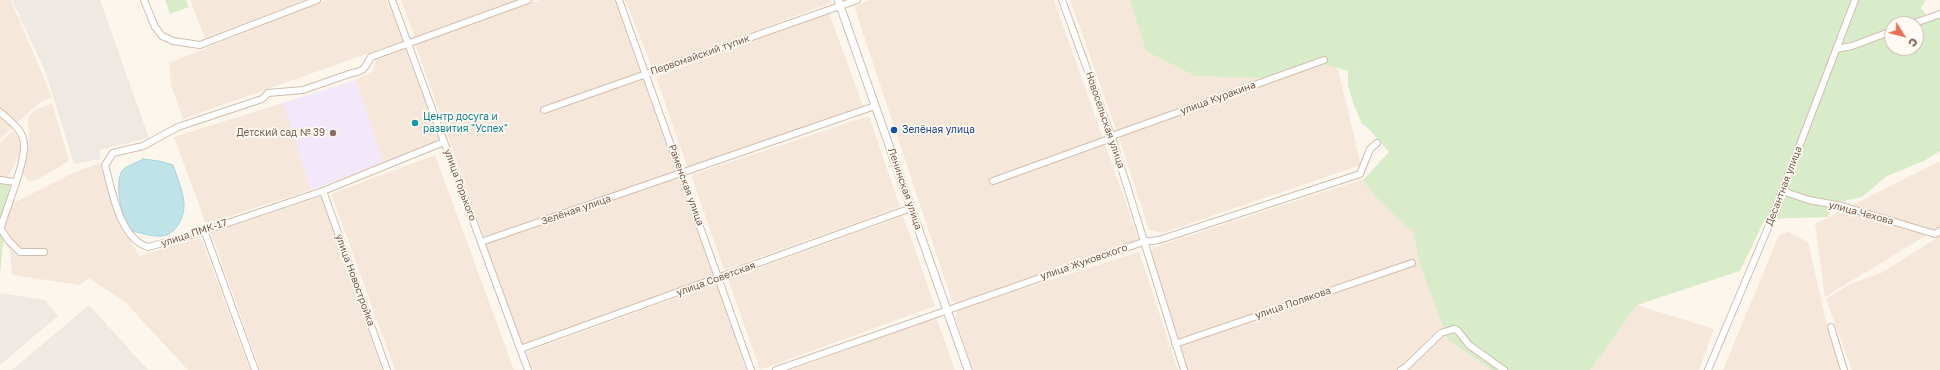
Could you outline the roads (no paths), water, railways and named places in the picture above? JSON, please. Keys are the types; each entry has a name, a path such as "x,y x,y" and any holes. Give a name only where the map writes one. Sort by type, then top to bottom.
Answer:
{"street":[{"path":"144,0 155,27 162,36 173,41 200,45 317,0"},
{"name":"улица Горького","path":"392,0 528,370"},
{"name":"улица ПМК-17","path":"444,142 324,191 148,248 133,240 117,210 105,165 113,153 144,146 173,129 262,99 268,93 303,90 352,73 360,72 364,70 371,57 528,0"},
{"name":"Раменская улица","path":"619,0 752,370"},
{"name":"Первомайский тупик","path":"544,110 839,3 857,0"},
{"name":"Новосельская улица","path":"1062,0 1112,137 1143,242 1184,370"},
{"name":"Десантная улица","path":"1708,370 1782,191 1855,0"},
{"name":"Ленинская улица","path":"839,3 968,370"},
{"path":"1924,20 1940,14"},
{"path":"1836,49 1852,46 1884,34"},
{"name":"улица Куракина","path":"993,181 1324,60"},
{"name":"Зелёная улица","path":"481,242 876,106"},
{"path":"0,112 17,127 24,142 23,156 0,229 20,252 44,252"},
{"name":"улица Жуковского","path":"776,370 1143,242 1159,240 1360,174 1370,149 1377,143"},
{"path":"0,180 15,182"},
{"name":"улица Новостройка","path":"324,191 387,370"},
{"name":"улица Чехова","path":"1782,191 1809,200 1842,206 1938,235"},
{"name":"улица Советская","path":"520,349 911,208"},
{"path":"204,230 255,370"},
{"name":"улица Полякова","path":"1175,344 1412,262"},
{"path":"1831,327 1844,370"},
{"path":"1401,370 1441,333 1454,329 1458,330 1469,345 1504,370"}],"water":[{"path":"143,159 173,165 180,184 184,203 183,214 179,224 167,235 155,236 132,231 125,220 122,211 119,184 122,171 128,166"}],"place":[{"name":"Центр досуга и развития \"Успех\"","path":"415,123"},
{"name":"Зелёная улица","path":"894,130"},
{"name":"Детский сад № 39","path":"333,133"}]}
